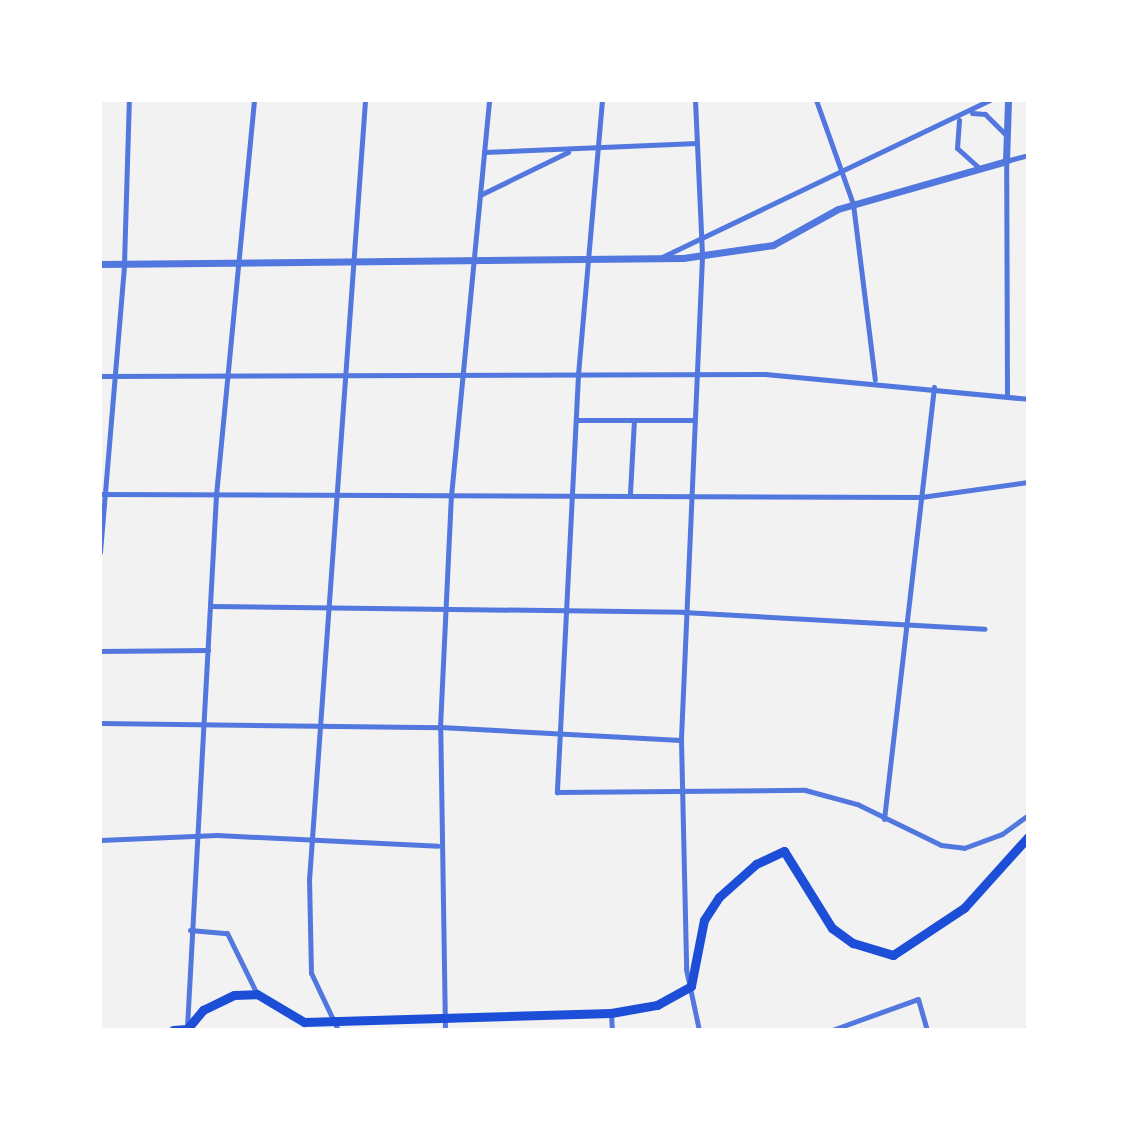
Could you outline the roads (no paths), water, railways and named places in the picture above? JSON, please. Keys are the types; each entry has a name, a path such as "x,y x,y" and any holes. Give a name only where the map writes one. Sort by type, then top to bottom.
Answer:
{"main road":[{"path":"173,1030 187,1030 219,1001 257,994 304,1022 336,1026 611,1013 677,999 691,986 704,920 737,879 773,853 784,851 794,859 832,928 853,943 893,955 964,908 1028,838"}],"street":[{"path":"100,552 111,376 124,264 129,100"},
{"path":"187,1030 195,835 216,495 244,262 254,100"},
{"path":"336,1026 311,973 313,841 348,379 365,100"},
{"path":"445,1030 438,846 440,727 451,496 489,100"},
{"path":"602,100 578,375 557,792 805,790 857,804 941,845 964,848 1002,834 1028,814"},
{"path":"695,100 702,257 683,612 681,740 691,986 699,1030"},
{"path":"816,100 845,167 853,204 876,380"},
{"path":"662,257 845,167 959,120 990,100"},
{"path":"1007,396 1005,134 1008,100"},
{"path":"972,113 985,114 1005,134"},
{"path":"959,120 957,148 978,167"},
{"path":"484,152 698,143"},
{"path":"480,195 572,150"},
{"path":"100,264 702,257 773,245 853,204 1028,155"},
{"path":"100,376 348,379 694,374 876,380 1028,399"},
{"path":"884,819 934,387"},
{"path":"576,420 692,420"},
{"path":"630,493 634,420"},
{"path":"102,494 338,493 451,496 573,492 921,496 1028,482"},
{"path":"211,606 329,604 447,609 683,612 907,622 985,629"},
{"path":"100,651 208,650"},
{"path":"100,723 440,727 681,740"},
{"path":"100,840 195,835 438,846"},
{"path":"190,930 227,933 257,994"},
{"path":"832,1030 918,999 927,1030"},
{"path":"611,1013 612,1030"}]}
